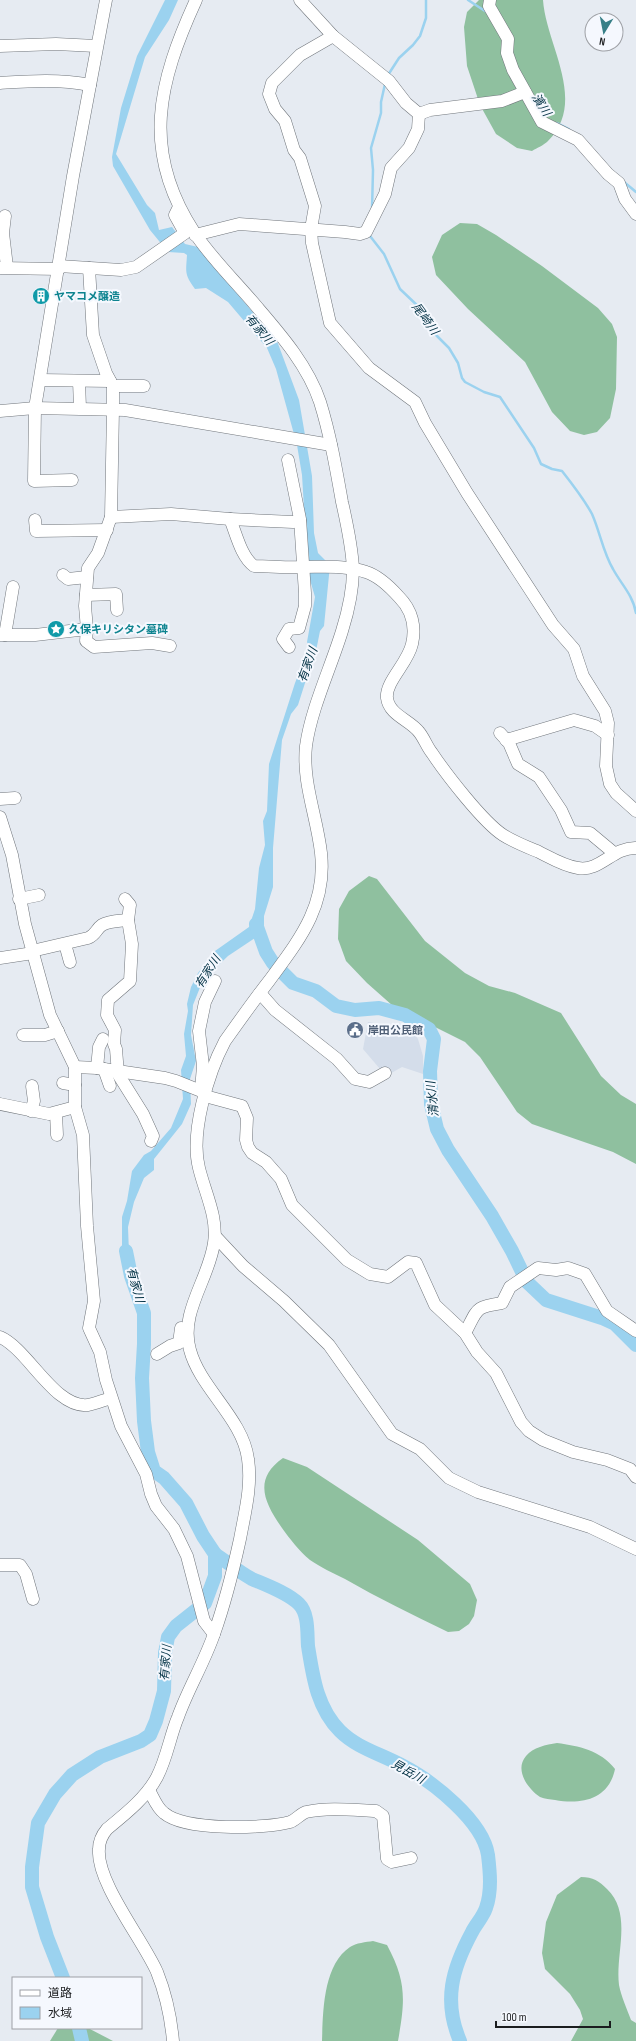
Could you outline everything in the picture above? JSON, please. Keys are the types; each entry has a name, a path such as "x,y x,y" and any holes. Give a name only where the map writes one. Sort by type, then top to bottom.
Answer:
{"street":[{"path":"72,480 34,481 35,408 96,46 106,0"},
{"path":"196,0 166,77 160,112 161,141 167,178 179,207 196,234 278,331 306,372 319,399 326,444 348,532 353,570 348,608 311,725 307,743 306,777 321,848 323,866 322,883 313,915 288,954 225,1040 201,1093"},
{"path":"300,0 333,36 386,79 406,103 419,114"},
{"path":"490,0 489,6 508,45 513,70 542,122 578,140 608,174 619,183 625,200 636,214"},
{"path":"333,36 300,55 272,83 269,94 275,109 285,121 294,150 300,158 315,206 311,229 312,243 330,323 370,368 415,402 425,424 467,493 553,625 574,649 582,676 605,710 608,723 606,766 610,784 616,793 636,811"},
{"path":"0,46 56,44 96,46"},
{"path":"0,83 39,80 66,80 90,84"},
{"path":"419,114 430,110 502,101 525,92"},
{"path":"196,234 238,224 360,234 369,228 385,194 391,168 409,148 418,129 419,114"},
{"path":"5,216 3,233 3,267 59,267 121,270 136,266 152,257 185,233 176,215 179,207"},
{"path":"89,268 92,335 112,383 113,409 111,517 98,553 88,568 86,595 86,641 94,647 152,642 170,646"},
{"path":"40,380 58,379 144,386"},
{"path":"79,381 80,408"},
{"path":"0,411 35,408 113,409 326,444"},
{"path":"282,642 290,629 299,628 304,614 305,593 300,521 288,460"},
{"path":"111,517 171,514 230,519 300,521"},
{"path":"230,519 250,562 254,566 344,567 353,570 365,571 375,576 392,589 406,604 412,619 414,633 412,646 407,661 390,683 387,698 389,706 396,714 413,725 420,733 431,752 488,822 504,835 574,867 587,869 614,853 636,848"},
{"path":"35,520 36,532 107,530"},
{"path":"63,575 68,579 87,577"},
{"path":"13,587 3,635 35,635 87,629"},
{"path":"86,595 116,594 117,610"},
{"path":"608,735 595,726 574,720 503,736 518,764 533,772 543,783 562,810 571,832 590,833 614,853"},
{"path":"0,799 15,798"},
{"path":"0,817 12,855 19,899 50,1015 75,1067 75,1107 83,1135 87,1226 94,1301 89,1328 100,1352 111,1398 121,1426 146,1474 150,1494 156,1506 174,1529 187,1556 204,1621 214,1634"},
{"path":"19,899 39,895"},
{"path":"125,898 130,905 128,920 132,944 130,981 108,1000 107,1015 115,1030 114,1044 116,1049 117,1071 122,1082 145,1116 153,1136 151,1141"},
{"path":"0,958 32,952 94,936 102,925 109,922 128,920"},
{"path":"65,944 70,962"},
{"path":"173,2041 166,2002 157,1972 106,1880 99,1856 99,1843 107,1829 149,1790 160,1770 178,1715 214,1634 231,1579 248,1499 250,1476 248,1456 236,1428 194,1363 187,1339 191,1312 212,1254 215,1236 214,1218 196,1155 196,1138 203,1066 199,1031 205,1002 215,981"},
{"path":"260,993 275,1010 337,1059 356,1079 370,1082 385,1073"},
{"path":"23,1035 60,1036"},
{"path":"60,1036 60,1048 63,1055"},
{"path":"103,1039 99,1047 101,1068 110,1086"},
{"path":"75,1067 101,1068 176,1081 201,1093 240,1105 245,1108 247,1118 246,1140 248,1147 252,1153 266,1162 281,1179 292,1205 347,1260 370,1274 388,1277 408,1262 416,1263 435,1305 465,1333 477,1352 496,1373 521,1422 528,1431 543,1440 573,1452 607,1460 630,1469 636,1477"},
{"path":"62,1082 75,1085"},
{"path":"27,1114 34,1101 32,1086"},
{"path":"0,1104 27,1114 56,1113 75,1107"},
{"path":"56,1113 57,1135"},
{"path":"215,1236 243,1266 284,1301 329,1345 392,1434 420,1450 449,1478 478,1492 590,1527 636,1549"},
{"path":"465,1333 477,1311 482,1306 502,1303 510,1287 534,1269 556,1270 568,1268 585,1274 607,1312 636,1331"},
{"path":"157,1354 170,1346 179,1343 183,1312 191,1312"},
{"path":"0,1337 15,1347 52,1388 72,1402 88,1405 111,1398"},
{"path":"0,1565 20,1565 26,1574 34,1599"},
{"path":"149,1790 161,1810 168,1816 209,1827 253,1826 286,1822 295,1820 302,1814 327,1809 376,1811 383,1816 387,1860 392,1862 411,1858"}],"shaded area":[{"path":"368,1022 403,1028 413,1032 418,1039 423,1056 423,1074 402,1067 386,1076 363,1049"}],"green space":[{"path":"479,0 543,0 546,17 562,72 565,91 565,108 559,125 548,141 532,151 517,148 496,134 480,105 467,66 464,27 467,12"},
{"path":"460,223 477,224 496,235 542,266 598,308 612,324 617,337 616,389 610,418 597,432 584,435 570,431 552,412 525,362 468,309 436,275 432,257 442,235"},
{"path":"369,876 377,879 425,941 465,973 489,986 515,993 561,1013 601,1076 621,1095 636,1104 636,1164 613,1152 532,1124 517,1112 480,1057 465,1042 393,1006 367,983 346,961 338,939 339,909 349,891"},
{"path":"283,1458 307,1467 418,1540 470,1584 477,1600 474,1616 469,1624 459,1631 448,1632 370,1593 310,1560 295,1545 282,1528 266,1500 264,1491 268,1474"},
{"path":"557,1743 589,1750 603,1757 615,1769 612,1779 607,1787 593,1798 575,1801 546,1799 535,1794 524,1779 521,1767 523,1761 532,1750"},
{"path":"581,1877 592,1879 604,1886 615,1899 619,1910 621,1935 618,1973 619,1985 631,2020 636,2023 636,2041 571,2041 583,2019 580,2010 570,1994 545,1969 542,1953 546,1922 557,1895"},
{"path":"373,1941 387,1945 394,1958 401,1981 403,2003 398,2041 322,2041 326,1990 334,1965 341,1955 350,1947"},
{"path":"57,2029 90,2029 113,2041 50,2041"}],"water":[{"path":"165,0 178,0 169,20 145,57 116,154 147,205 155,213 159,230 172,227 185,244 198,247 277,341 299,400 312,476 314,533 318,553 330,565 324,626 320,631 315,656 298,705 291,714 282,740 273,848 273,887 264,916 264,925 255,938 228,956 203,980 193,1005 191,1035 196,1061 190,1079 191,1104 182,1124 154,1159 154,1170 144,1178 134,1202 128,1227 130,1279 122,1248 122,1217 127,1201 132,1171 144,1155 151,1151 171,1128 183,1099 181,1070 186,1056 184,1034 188,1011 187,1004 191,987 198,973 215,951 249,927 255,909 259,868 265,845 263,821 267,811 269,764 295,683 301,668 305,665 309,647 307,642 315,597 308,573 302,475 297,445 276,369 267,348 228,302 206,288 195,289 186,273 187,255 184,253 168,252 150,230 113,166 112,157 121,108 137,56"}],"waterway":[{"name":"尾崎川","path":"388,75 399,58 420,36 426,18 426,0"},
{"name":"濱川","path":"468,0 488,13"},
{"name":"尾崎川","path":"372,210 373,170 371,148 381,113 381,102 385,84"},
{"name":"濱川","path":"557,123 569,129"},
{"name":"濱川","path":"624,182 636,192"},
{"name":"尾崎川","path":"370,232 370,236 384,254 400,289 421,309 432,331 449,348 458,363 462,378 465,382 484,392 500,397 534,448 541,464 552,469 562,471 582,497 592,514 610,562 630,595 636,613"},
{"name":"清水川","path":"256,924 266,952 273,963 293,983 316,991 336,1006 355,1010 379,1008 405,1015 429,1029 434,1039 430,1071 431,1104 437,1129 448,1150 492,1216 512,1251 527,1282 546,1300 602,1318 615,1324 636,1345"},
{"name":"有家川","path":"63,1977 47,1937 32,1887 32,1867 38,1823 55,1794 72,1775 100,1757 141,1741 150,1735 156,1721 164,1691 165,1653 168,1637 176,1626 205,1603 215,1576 215,1554 203,1536 186,1503 164,1478 154,1471 148,1452 144,1421 142,1378 144,1313 131,1276 126,1251"},
{"name":"見岳川","path":"215,1554 252,1579 289,1596 302,1608 306,1619 308,1646 317,1692 326,1712 340,1731 354,1742 395,1762 428,1781 467,1816 477,1829 484,1842 488,1855 490,1875 488,1902 485,1911 472,1932 459,1959 452,1985 452,2012 460,2041"},
{"name":"有家川","path":"79,2029 82,2041"}],"place":[{"name":"ヤマコメ醸造","path":"41,296"},
{"name":"久保キリシタン墓碑","path":"56,629"},
{"name":"岸田公民館","path":"355,1030"}]}
